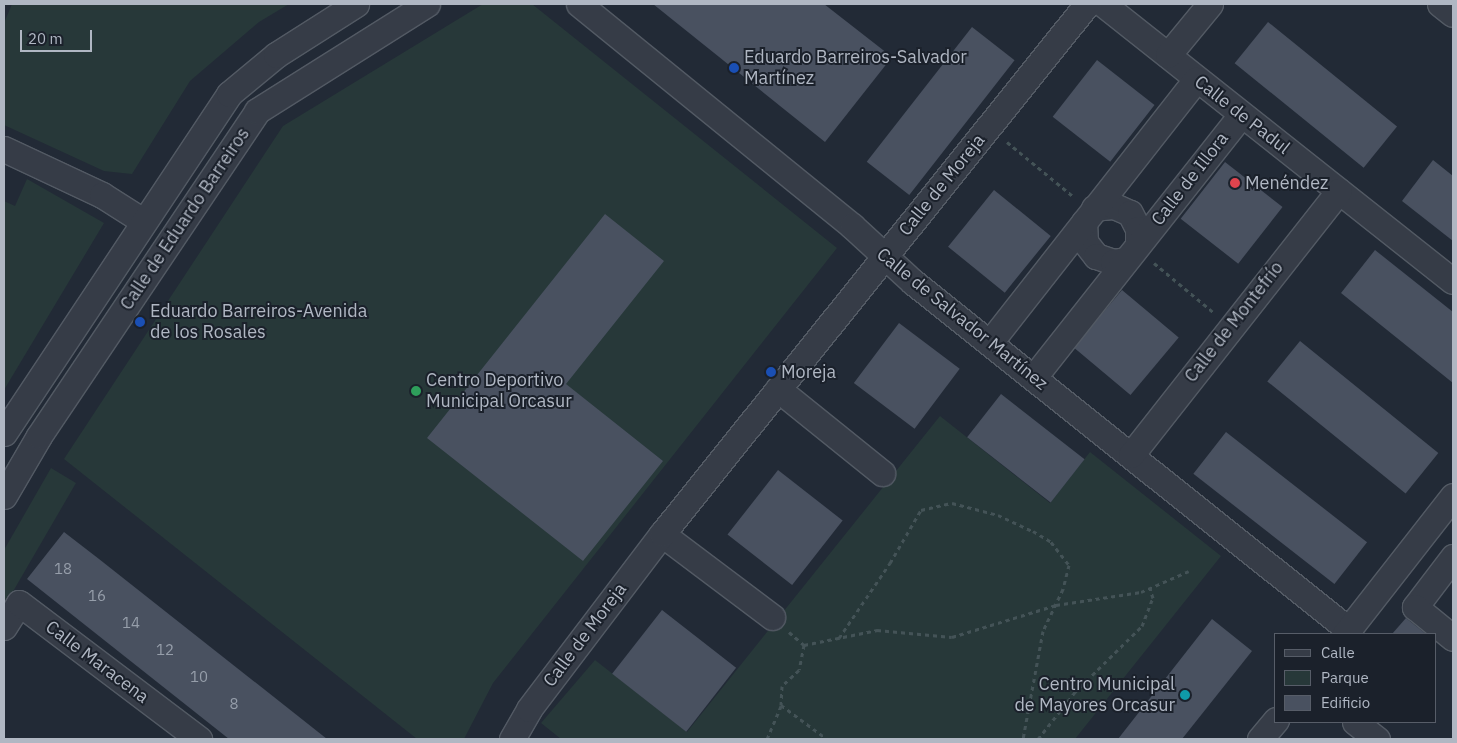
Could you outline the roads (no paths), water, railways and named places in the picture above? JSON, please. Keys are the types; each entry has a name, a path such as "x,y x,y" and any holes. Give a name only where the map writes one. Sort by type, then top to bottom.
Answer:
{"street":[{"name":"Calle de Eduardo Barreiros","path":"4,433 229,94 276,55 356,4"},
{"name":"Calle de Eduardo Barreiros","path":"4,496 39,436 257,111 427,4"},
{"name":"Calle de Salvador Martínez","path":"579,4 852,226 884,258 991,341 1347,632"},
{"name":"Calle de Moreja","path":"512,739 529,709 662,534 1087,4"},
{"name":"Calle de Padul","path":"1103,4 1168,55 1196,80 1453,281"},
{"path":"1168,55 1210,4"},
{"path":"1440,4 1453,14"},
{"path":"991,341 1196,80"},
{"name":"Calle de Illora","path":"1034,377 1241,114"},
{"path":"4,149 102,196 143,221"},
{"name":"Calle de Montefrío","path":"1131,455 1230,326 1339,191"},
{"name":"Calle de Illora","path":"1090,214 1114,206 1130,213 1138,229 1133,250"},
{"path":"1090,214 1085,242 1096,256 1113,262 1133,250"},
{"path":"778,389 882,473"},
{"path":"1347,632 1453,496"},
{"path":"662,534 772,616"},
{"path":"1453,557 1415,607 1453,638"},
{"name":"Calle Maracena","path":"4,627 19,603 199,739"},
{"path":"1260,739 1274,722"},
{"path":"1356,723 1377,739"}],"place":[{"name":"Eduardo Barreiros-Salvador Martínez","path":"734,68"},
{"name":"Menéndez","path":"1235,183"},
{"name":"Eduardo Barreiros-Avenida de los Rosales","path":"140,322"},
{"name":"Moreja","path":"771,372"},
{"name":"Centro Deportivo Municipal Orcasur","path":"416,391"},
{"name":"Centro Municipal de Mayores Orcasur","path":"1185,695"}]}
